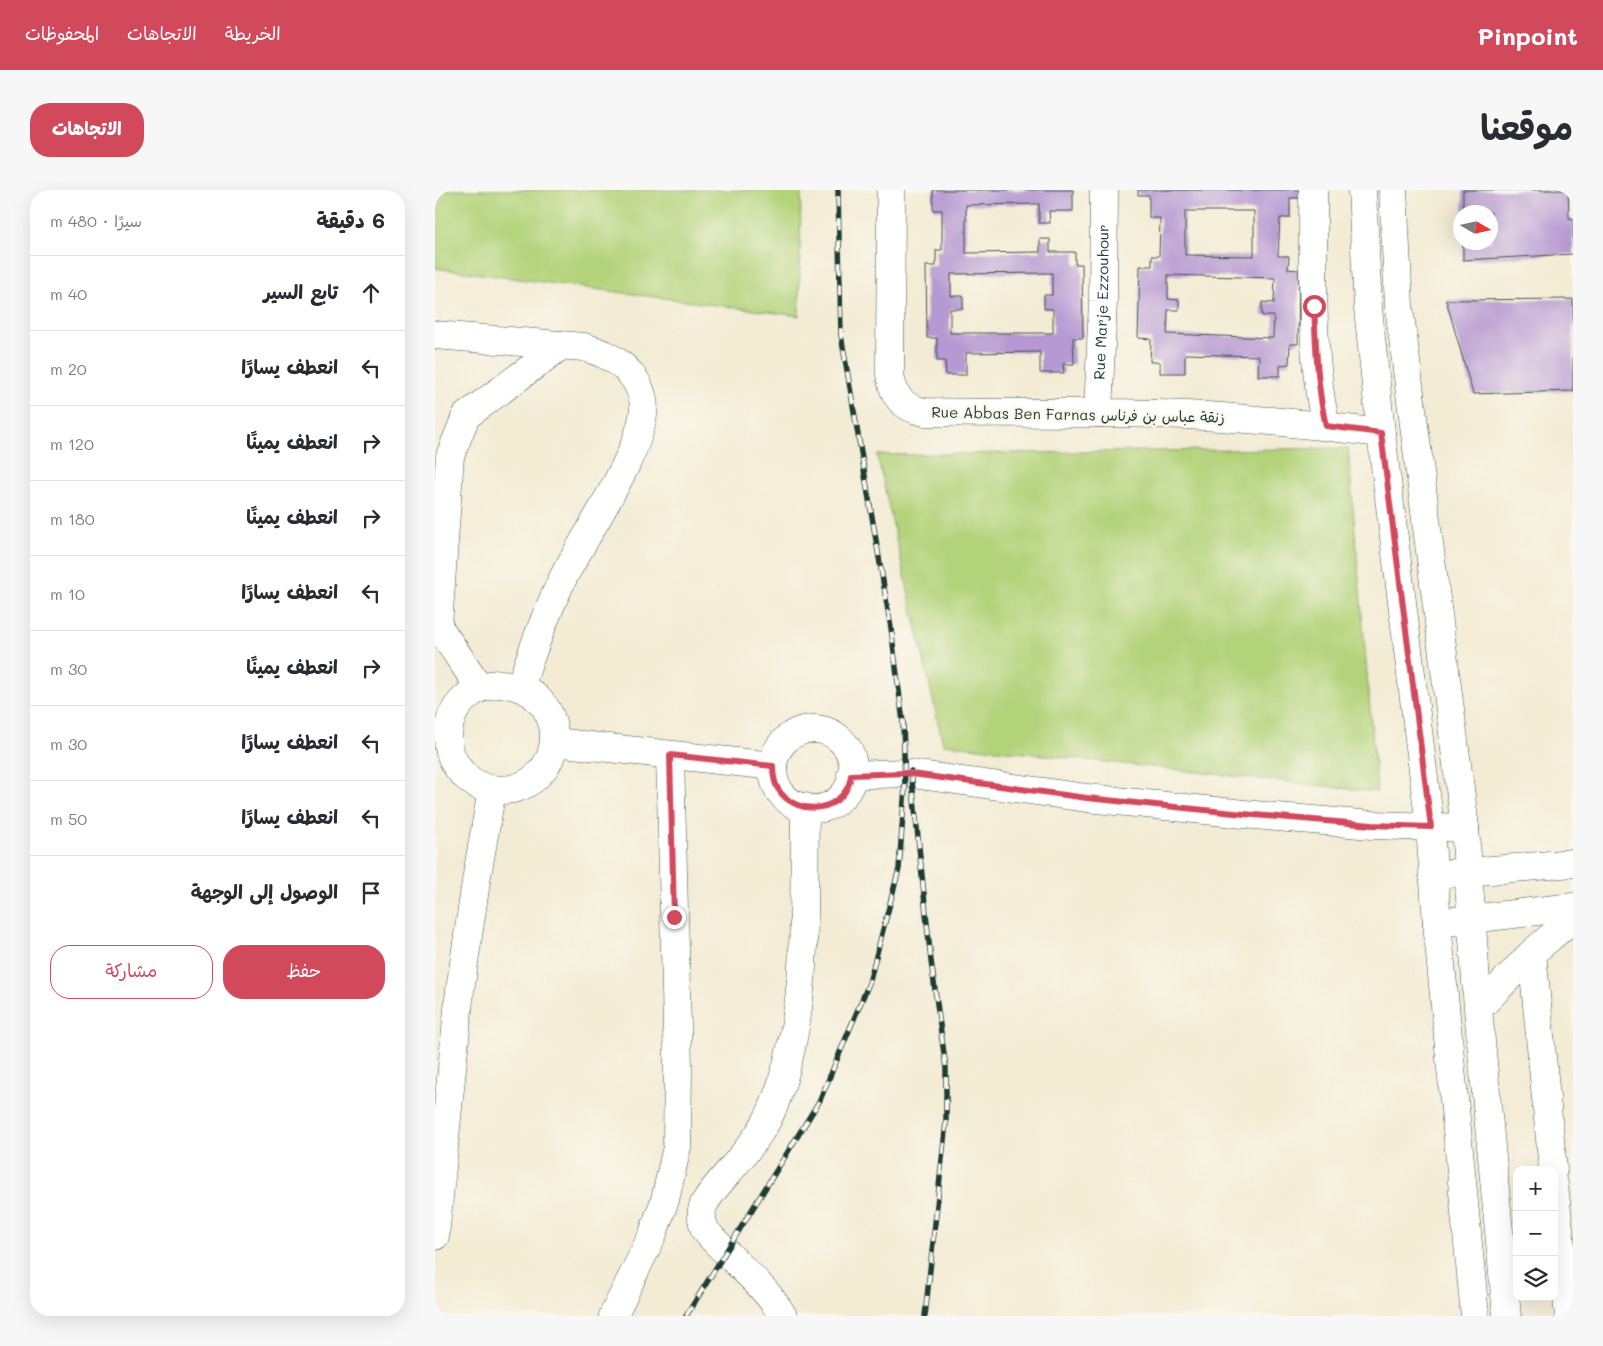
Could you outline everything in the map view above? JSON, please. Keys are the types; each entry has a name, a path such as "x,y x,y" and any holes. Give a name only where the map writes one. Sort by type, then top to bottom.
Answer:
{"street":[{"name":"Rue Abbas Ben Farnas زنقة عباس بن فرناس","path":"891,190 891,385 901,402 915,410 925,412 1098,413 1272,420 1381,433"},
{"name":"Rue Marje Ezzouhour","path":"1098,413 1103,301 1104,190"},
{"path":"1313,190 1316,345 1321,402 1326,426"},
{"path":"1362,190 1368,308 1381,433 1431,827 1437,923 1475,1316"},
{"path":"1393,190 1399,306 1465,828 1478,1009 1507,1316"},
{"path":"435,335 584,347 615,359 627,368 633,375 644,400 644,413 640,431 629,458 594,525 564,576 520,688"},
{"path":"479,688 438,626 450,456 466,416 562,345"},
{"path":"491,684 510,684 520,688 531,692 544,705 551,718 554,742 551,755 543,772 528,784 519,788 501,791 482,788 467,779 455,765 447,744 448,726 453,713 464,698 479,688 491,684"},
{"path":"804,729 819,729 840,739 848,750 853,764 851,775 851,782 844,794 833,803 820,808 805,807 790,802 778,788 773,775 773,766 776,752 791,735 804,729"},
{"path":"554,742 773,766"},
{"path":"613,1316 653,1236 665,1200 677,1147 678,1067 670,755"},
{"path":"851,775 905,773 1087,798 1264,816 1372,825 1465,828"},
{"path":"435,1236 461,981 475,884 492,790"},
{"path":"783,1316 776,1304 753,1277 705,1230 702,1212 703,1205 714,1189 758,1136 767,1122 775,1104 787,1062 799,1004 803,958 805,807"},
{"path":"1433,875 1573,863"},
{"path":"1437,923 1573,907"},
{"path":"1478,1009 1532,953 1573,918"},
{"path":"1532,953 1544,1094 1553,1166"},
{"path":"1557,1211 1569,1316"}],"green space":[{"path":"435,190 801,190 799,316 435,268"},
{"path":"1348,448 1377,792 943,744 877,455"}],"building":[{"path":"933,190 1073,190 1073,211 1049,211 1050,223 1039,223 1039,204 966,205 966,253 1040,252 1040,239 1050,239 1050,252 1075,252 1075,264 1082,264 1083,338 1073,338 1074,364 1063,364 1064,373 1040,373 1040,352 966,353 966,375 946,375 945,361 937,361 937,338 927,338 926,266 936,266 936,250 942,250 942,210 933,210","holes":["1052,273 1052,295 1044,295 1044,309 1053,309 1053,333 950,333 950,309 963,309 963,296 951,296 951,274"]},
{"path":"1138,190 1300,190 1300,198 1290,198 1290,218 1280,218 1278,256 1289,256 1288,269 1299,270 1298,344 1290,344 1289,364 1280,365 1280,376 1258,376 1259,356 1185,354 1185,373 1160,373 1160,362 1150,362 1151,339 1138,338 1140,266 1152,266 1152,256 1159,256 1160,218 1149,218 1149,195 1138,195","holes":["1185,211 1254,211 1254,256 1185,255","1168,275 1275,278 1274,303 1262,302 1262,316 1274,316 1273,338 1167,334 1168,310 1179,310 1179,300 1168,299"]},
{"path":"1463,190 1568,190 1569,218 1573,219 1573,254 1463,260 1463,250 1498,250 1498,205 1463,205"},
{"path":"1573,299 1573,391 1473,394 1446,300"}],"railway":[{"path":"686,1316 820,1100 869,983 899,869 905,787 903,722 891,628 841,335 838,190"},
{"path":"911,771 931,961 946,1068 946,1122 925,1316"}],"route":[{"path":"674,917 670,755 773,766 773,775 778,788 790,802 805,807 820,808 833,803 844,794 851,782 851,775 905,773 1087,798 1372,825 1431,827 1381,433 1326,426 1322,410 1318,371 1314,306"}]}
